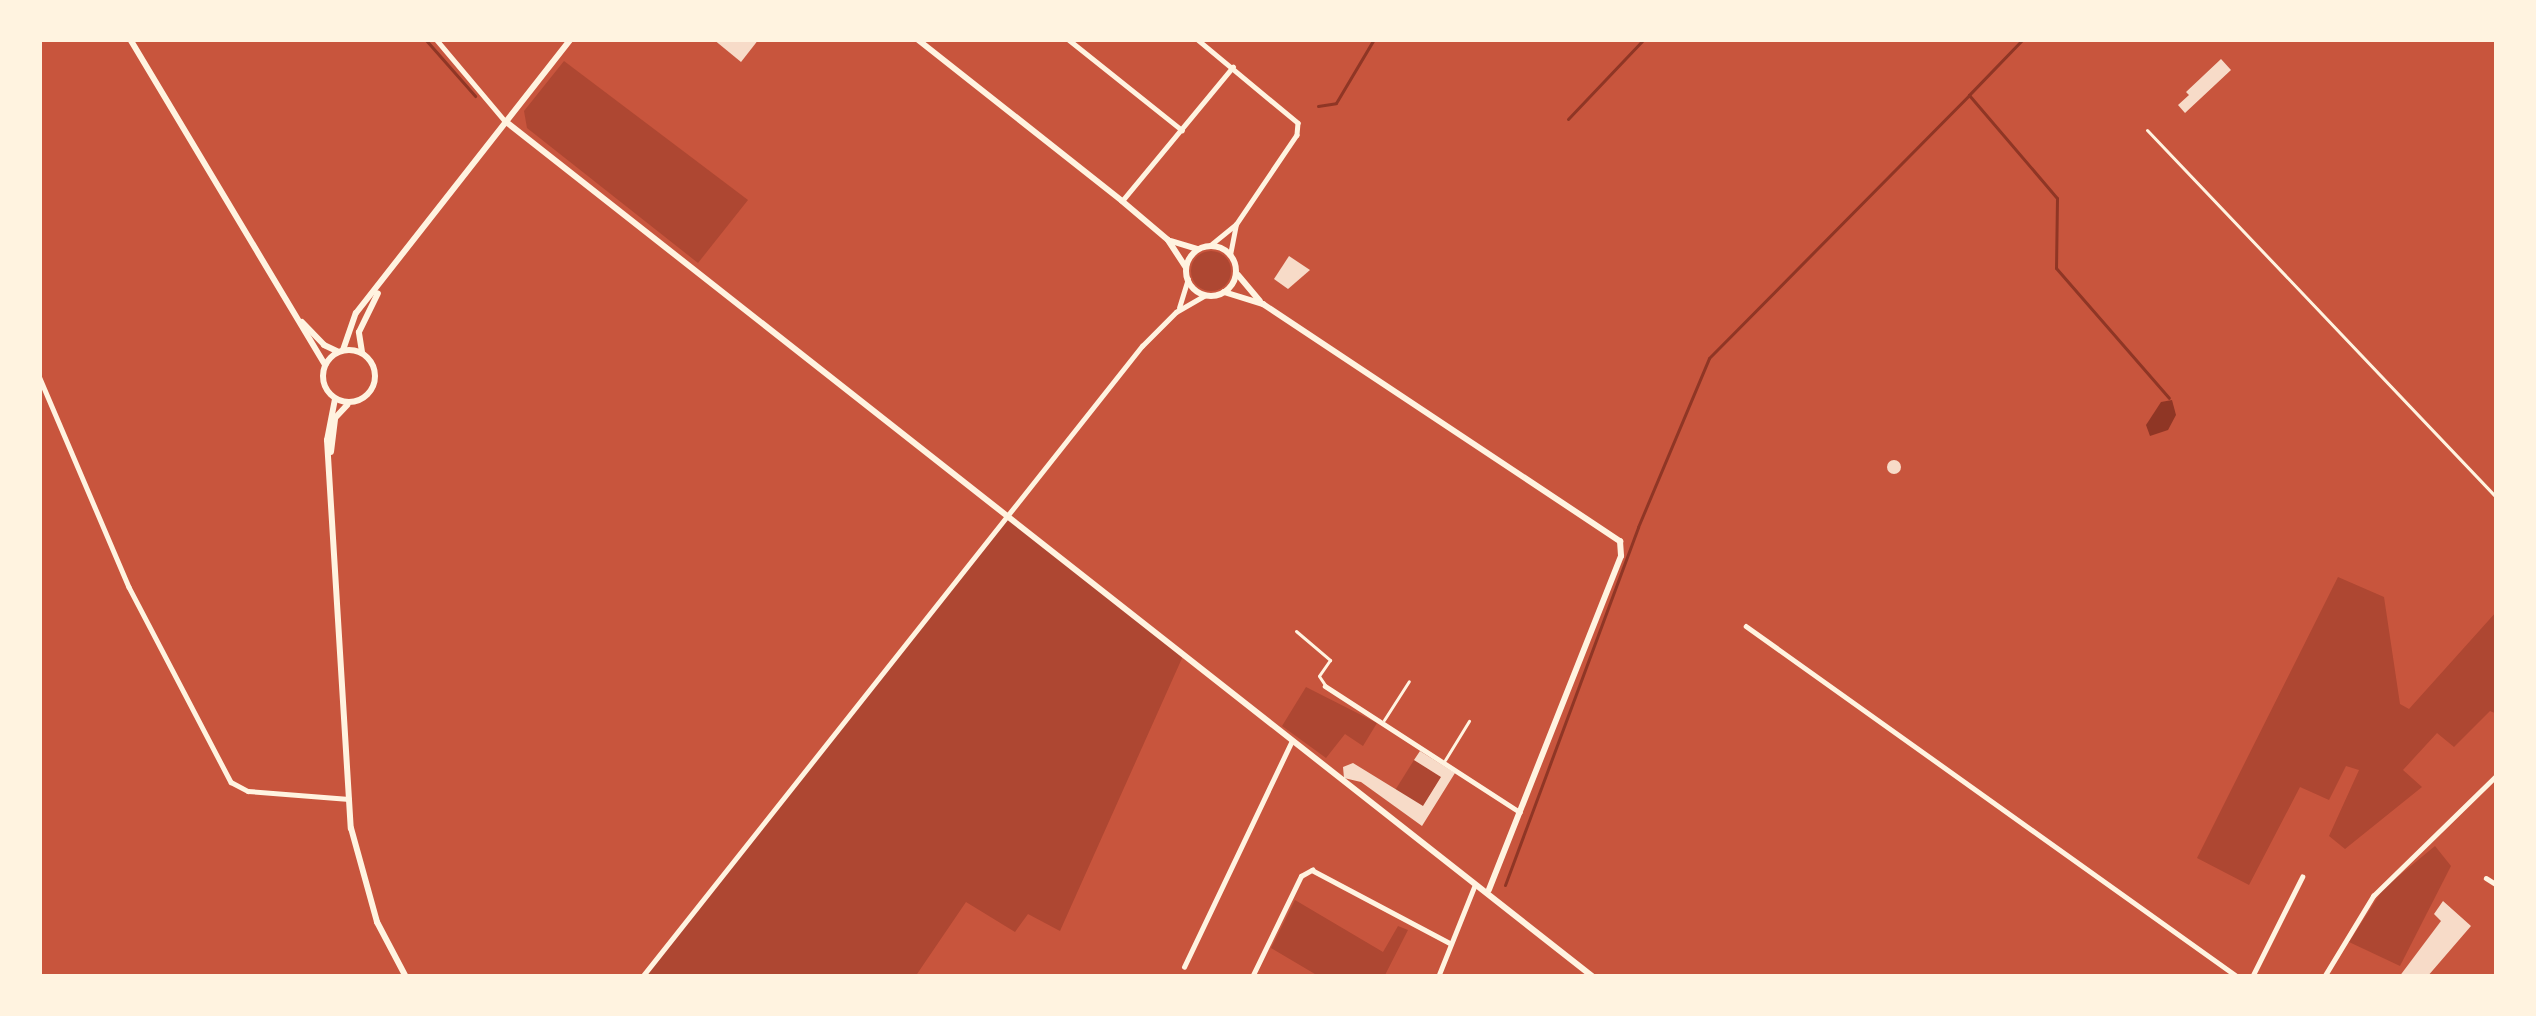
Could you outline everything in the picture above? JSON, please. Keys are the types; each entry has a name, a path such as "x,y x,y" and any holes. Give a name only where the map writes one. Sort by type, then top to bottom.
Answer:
{"street":[{"path":"130,39 240,230 325,365 325,387 335,399 350,403"},
{"path":"436,39 505,121 1291,743 1489,890 1590,976"},
{"path":"325,365 341,351 356,313 379,290 571,39"},
{"path":"642,977 1176,312 1188,279 1168,240 917,39"},
{"path":"1068,39 1182,130"},
{"path":"1168,240 1198,249 1210,246 1235,225 1297,136 1298,123 1197,39"},
{"path":"1122,201 1233,67"},
{"path":"1235,225 1230,254 1236,271 1263,304"},
{"path":"1210,246 1230,254"},
{"path":"1186,268 1198,249"},
{"path":"1224,292 1236,271"},
{"path":"1188,279 1206,295"},
{"path":"330,456 335,418 375,385 374,367 363,353 359,332 379,290"},
{"path":"1176,312 1206,295 1224,292 1263,304 1620,541 1621,556 1489,890"},
{"path":"299,319 324,345 363,353"},
{"path":"39,376 129,587 231,782 248,791 349,799"},
{"path":"335,399 327,422 349,799 362,877 377,922 406,977"},
{"path":"1746,626 2238,977"},
{"path":"1325,686 1520,812"},
{"path":"1184,967 1291,743"},
{"path":"2324,977 2373,896 2497,775"},
{"path":"1252,977 1301,876 1312,870 1450,944"},
{"path":"2252,977 2302,877"},
{"path":"2486,878 2497,885"},
{"path":"1438,977 1476,881"}],"lane":[{"path":"1296,631 1330,660 1319,676 1325,686"},
{"path":"1383,722 1409,681"},
{"path":"1444,761 1469,721"}],"path":[{"path":"2147,130 2497,498"}],"shaded area":[{"path":"564,61 748,200 698,263 527,128 524,111"},
{"path":"1211,251 1225,257 1231,271 1225,285 1211,291 1197,285 1191,271 1197,257"},
{"path":"2172,400 2176,415 2168,430 2150,436 2146,425 2161,402"},
{"path":"1008,519 1183,656 1060,931 1028,914 1015,932 966,902 915,977 644,977"},
{"path":"2338,577 2384,597 2400,704 2409,709 2497,611 2497,714 2490,711 2454,747 2437,733 2403,770 2422,787 2345,849 2329,836 2359,770 2346,766 2329,800 2300,787 2249,885 2197,858"},
{"path":"1306,687 1377,723 1363,746 1345,734 1326,758 1282,726"},
{"path":"1414,760 1441,777 1423,807 1395,790"},
{"path":"2435,846 2451,866 2400,966 2349,942 2383,889"},
{"path":"1295,900 1383,952 1398,926 1408,930 1384,977 1320,977 1271,948"}],"building":[{"path":"713,39 759,39 741,62"},
{"path":"2221,59 2231,70 2185,113 2178,105 2189,95 2186,92"},
{"path":"1289,256 1310,270 1288,289 1274,279"},
{"path":"1894,460 1901,467 1894,474 1887,467"},
{"path":"1420,751 1455,773 1422,826 1361,782 1344,778 1343,767 1353,763 1423,806 1441,777 1414,760"},
{"path":"2443,901 2471,926 2427,977 2399,977 2441,921 2434,914"}],"waterway":[{"path":"425,39 475,96"},
{"path":"1318,106 1336,103 1374,39"},
{"path":"1568,119 1644,39"},
{"path":"2023,39 1969,95 2057,198 2056,268 2169,398"},
{"path":"1505,885 1638,527 1709,358 1969,95"}]}
